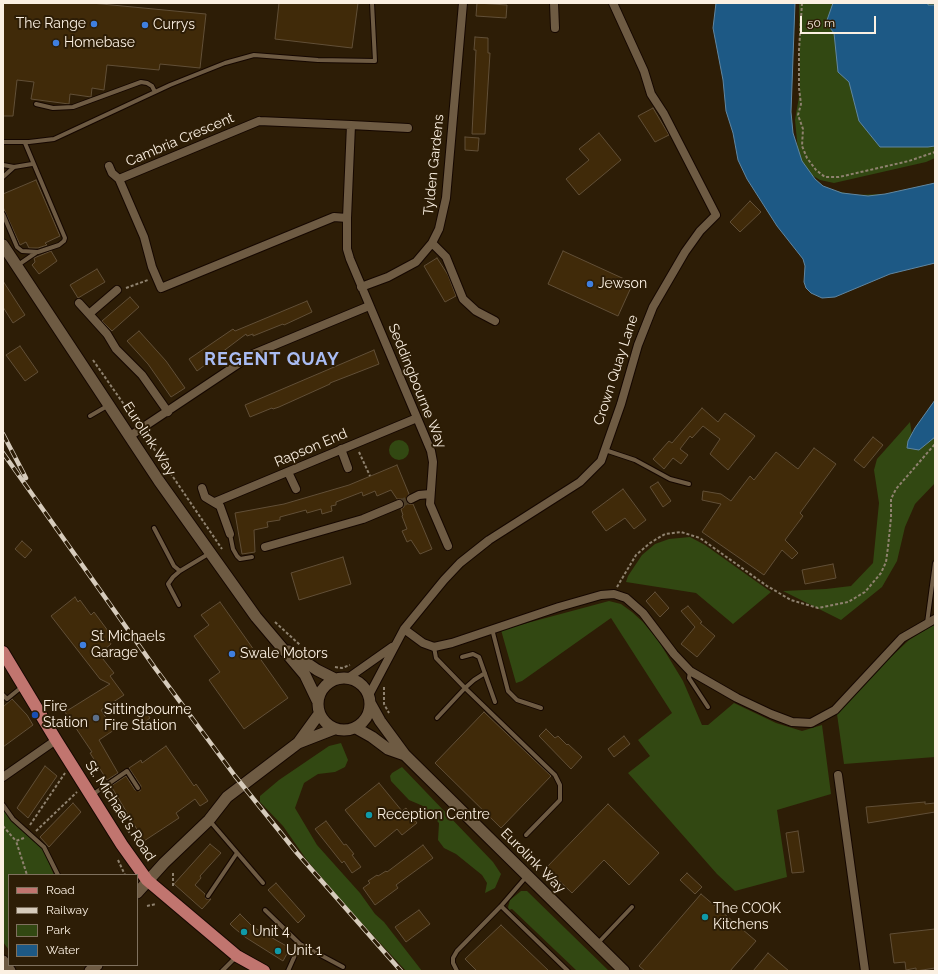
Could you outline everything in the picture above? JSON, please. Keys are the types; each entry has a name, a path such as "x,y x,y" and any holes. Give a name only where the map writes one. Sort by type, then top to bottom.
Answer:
{"main road":[{"name":"Eurolink Way","path":"3,245 159,481 278,644 305,675 318,700"},
{"name":"Eurolink Way","path":"278,644 317,670 335,679"},
{"name":"St. Michael's Road","path":"3,653 126,851 147,880 237,956 264,971"},
{"path":"348,678 361,684 370,699 367,718 356,728 342,731 334,729 328,726 319,714 318,700 323,687 335,679 348,678"},
{"name":"Eurolink Way","path":"370,699 380,721 405,755 624,971"},
{"path":"138,892 147,880 209,820 227,797 298,742 319,714"},
{"name":"Eurolink Way","path":"356,728 372,737 388,749 405,755"},
{"path":"298,742 334,729"},
{"path":"3,961 10,971"}],"street":[{"name":"Tylden Gardens","path":"362,287 404,270 416,262 432,243 443,215 446,198 462,3"},
{"path":"554,3 555,28"},
{"name":"Crown Quay Lane","path":"370,699 393,647 404,629 444,580 460,563 488,540 580,482 601,461 621,404 638,345 653,307 685,252 700,231 716,215 664,114 651,94 644,72 612,3"},
{"name":"Cambria Crescent","path":"156,276 144,237 119,179 259,121 408,128"},
{"path":"130,436 253,354 369,306 347,249 351,125"},
{"path":"109,166 112,173 119,179"},
{"path":"156,276 161,288 334,217 347,218"},
{"path":"432,243 446,257 464,300 473,309 495,320"},
{"path":"89,314 117,290"},
{"path":"79,303 107,334 116,349 142,374 168,412"},
{"name":"Seddingbourne Way","path":"369,306 431,451 433,462 430,504 448,546"},
{"name":"Rapson End","path":"215,502 417,418"},
{"path":"341,449 348,468"},
{"path":"288,472 296,489"},
{"path":"202,488 205,497 220,506 228,524 230,534"},
{"path":"411,499 419,495 430,494"},
{"path":"265,547 364,519 399,504"},
{"path":"404,629 422,643 434,647 452,643 492,628 588,599 614,594 626,598 643,612 674,654 690,671 736,698 771,714 792,722 811,723 834,710 902,638 935,618"},
{"name":"Crown Quay Lane","path":"348,678 393,647"},
{"path":"3,777 56,740"},
{"path":"838,775 865,971"}],"lane":[{"path":"3,142 24,142 54,139 155,92 225,63 254,55 318,60 375,61 372,3"},
{"path":"36,104 53,108 73,107 141,82 152,86 155,92"},
{"path":"16,266 38,252 59,245 65,238 32,164 24,142"},
{"path":"3,165 14,167 32,164"},
{"path":"3,177 14,167"},
{"path":"3,214 17,247 22,251 38,252"},
{"path":"90,416 109,405"},
{"path":"605,450 635,460 670,479 689,484"},
{"path":"154,528 174,566 180,570"},
{"path":"230,534 233,549 237,556 240,559 252,557"},
{"path":"179,605 168,584 180,570 210,552"},
{"path":"927,623 935,563"},
{"path":"492,628 508,691 517,700 541,708"},
{"path":"434,647 436,658 555,775 560,785 560,800 526,835"},
{"path":"462,657 476,654 479,657 495,702"},
{"path":"690,671 689,678 708,707"},
{"path":"437,718 474,680 485,674"},
{"path":"3,695 7,699 23,685"},
{"path":"92,796 127,770 138,788"},
{"path":"3,805 13,819 44,847 58,874"},
{"path":"209,820 263,883"},
{"path":"208,896 236,853"},
{"path":"457,971 453,963 453,958 457,951 501,906 527,876"},
{"path":"501,906 568,971"},
{"path":"596,944 632,907"},
{"path":"265,910 300,944 343,967"},
{"path":"288,971 300,944"},
{"path":"222,971 237,956"}],"path":[{"path":"802,3 799,50 799,88 802,104 798,115 804,129 802,146 807,158 816,170 825,177 839,177 909,161 935,152"},
{"path":"117,290 156,276"},
{"path":"90,356 132,416 140,420 145,427 152,438 152,446 223,550"},
{"path":"355,444 370,476"},
{"path":"614,594 622,576 641,551 650,543 665,534 681,532 700,538 767,586 791,600 818,608 848,602 865,592 881,573 886,562 887,555 891,518 891,499 896,489 935,444"},
{"path":"274,621 302,646"},
{"path":"332,666 342,668 354,664"},
{"path":"67,770 29,825 37,832 80,790"},
{"path":"3,826 16,841 27,874"},
{"path":"16,841 19,838 28,838"},
{"path":"142,850 151,852"},
{"path":"173,872 173,886"},
{"path":"147,906 156,904"}],"green space":[{"path":"795,3 791,112 793,133 798,151 795,120 800,91 799,3 935,3 935,158 926,162 834,183 820,180 810,174 823,186 832,190 855,195 885,194 935,183 935,228 780,191"},
{"path":"935,400 935,483 915,504 905,527 897,561 882,587 841,620 783,591 851,586 873,563 879,503 874,470 877,459 910,422 912,435 915,428"},
{"path":"399,440 406,443 409,450 406,457 399,460 392,457 389,450 392,443"},
{"path":"690,537 705,545 771,592 733,624 696,593 626,582 628,576 642,555 655,544 669,539"},
{"path":"609,601 621,604 632,612 643,622 658,640 683,681 702,725 708,725 734,703 776,723 802,731 822,725 831,794 777,810 787,877 735,891 717,874 628,773 650,756 638,740 672,713 611,618 522,681 516,683 501,630"},
{"path":"935,624 935,757 844,764 837,714 859,687 909,640"},
{"path":"341,743 348,760 345,767 335,772 318,774 304,783 295,808 317,845 360,893 375,914 384,922 422,971 406,971 347,907 306,859 283,826 260,802 260,796 279,780 329,746"},
{"path":"402,767 493,862 501,874 495,888 485,893 487,883 482,875 456,854 444,848 438,840 439,823 423,806 409,800 391,781 390,776 392,773"},
{"path":"3,807 41,844 54,874 8,874 8,949 3,942"},
{"path":"521,891 527,891 609,971 577,971 512,909 509,910 508,907 510,900"}],"water":[{"path":"716,3 795,3 791,112 793,133 802,161 815,179 823,186 842,193 868,196 885,194 935,183 935,263 890,274 835,297 822,298 811,293 806,288 804,282 805,266 803,259 777,226 747,179 738,160 733,133 726,111 723,80 713,28"},
{"path":"833,3 928,3 928,5 935,5 935,146 880,147 859,121 849,82 838,72 834,33 826,23"},
{"path":"935,400 935,437 919,450 907,448 908,441 915,428"}],"building":[{"name":"Homebase","path":"3,3 91,3 206,14 200,68 160,64 159,70 107,65 104,90 92,88 91,97 70,94 69,104 31,99 34,82 17,80 13,116 3,116"},
{"path":"279,3 358,3 352,48 275,39"},
{"path":"477,3 507,5 506,18 476,16"},
{"path":"475,37 488,38 488,53 490,53 485,134 472,134 476,50 474,50"},
{"path":"653,108 669,135 655,142 638,116"},
{"path":"599,133 621,160 579,195 566,179 589,160 579,149"},
{"path":"465,137 479,138 478,151 465,150"},
{"path":"36,180 60,236 45,243 47,245 38,248 29,248 26,242 20,245 3,207 3,194"},
{"path":"750,201 761,212 740,232 730,222"},
{"path":"51,251 57,261 39,274 32,265 35,262 34,258"},
{"name":"Jewson","path":"563,251 633,283 618,316 548,284"},
{"path":"437,258 448,275 456,296 445,302 424,266"},
{"path":"97,269 105,282 78,298 70,285"},
{"path":"3,281 25,315 13,323 3,307"},
{"path":"130,297 139,307 112,331 102,321"},
{"path":"307,301 312,312 284,325 283,324 253,336 253,334 247,336 246,334 197,371 189,359 233,329 235,331"},
{"path":"139,331 166,361 185,388 171,397 148,364 127,341"},
{"path":"20,346 38,372 25,381 6,355"},
{"path":"374,350 379,364 330,383 279,407 272,408 250,417 245,405"},
{"path":"702,408 718,422 725,413 755,436 728,470 710,454 720,439 703,426 692,438 690,436 680,449 688,455 681,464 673,458 664,469 653,459 669,441 672,443"},
{"path":"873,437 883,445 864,468 854,460"},
{"path":"814,448 836,464 800,513 803,516 785,540 798,553 792,559 782,550 764,575 702,532 721,504 702,500 703,491 721,494 731,501 750,476 754,480 776,452 798,469"},
{"path":"397,465 409,494 406,501 408,504 413,504 432,549 420,554 411,540 407,542 402,531 407,529 401,509 404,507 404,502 402,499 397,499 391,490 377,496 375,491 363,496 362,492 336,502 336,505 331,506 332,511 322,514 321,509 307,513 306,510 280,517 280,520 267,522 268,527 254,530 255,552 242,554 235,513 284,504 349,485"},
{"path":"658,482 671,501 663,507 650,487"},
{"path":"623,489 646,520 634,529 625,518 606,531 592,512"},
{"path":"22,541 32,550 25,558 15,549"},
{"path":"343,557 351,584 299,600 291,573"},
{"path":"833,564 836,578 805,584 802,570"},
{"path":"655,592 669,608 660,617 646,601"},
{"path":"75,597 78,602 80,600 91,615 94,612 114,639 110,642 111,644 99,654 114,673 110,676 124,695 101,710 114,730 99,740 118,773 107,780 90,753 92,752 65,712 110,684 100,679 51,616"},
{"name":"Swale Motors","path":"220,602 288,698 244,729 209,680 220,672 194,636 209,625 201,615"},
{"path":"688,606 702,622 700,623 715,636 697,657 681,644 695,627 681,611"},
{"path":"12,699 27,715 33,725 3,747 3,707"},
{"path":"146,712 150,718 138,727 133,721"},
{"path":"484,712 551,776 501,828 435,763"},
{"path":"546,729 555,738 558,736 582,757 571,769 539,736"},
{"path":"624,736 630,744 614,757 608,749"},
{"path":"166,746 194,786 196,784 208,801 200,806 195,799 176,813 179,818 144,841 111,786 126,776 135,790 140,791 141,786 129,768 141,760 142,763"},
{"path":"45,766 57,776 28,818 17,808"},
{"name":"Reception Centre","path":"379,783 402,811 406,808 417,823 402,835 397,829 375,847 345,810"},
{"path":"925,802 925,804 935,803 935,812 868,823 866,807"},
{"path":"73,803 81,812 49,847 40,837"},
{"path":"608,804 659,853 629,885 604,860 572,893 546,868"},
{"path":"326,821 344,845 346,844 354,854 352,855 361,867 352,873 344,861 342,863 315,829"},
{"path":"798,831 804,872 792,873 786,833"},
{"path":"210,844 221,853 200,876 201,878 195,885 205,894 206,899 211,899 202,909 174,884"},
{"path":"423,845 433,858 396,885 398,888 375,905 363,888 370,883 368,881 377,875 378,876 386,871 387,872"},
{"path":"687,873 702,887 695,894 680,880"},
{"path":"276,883 305,916 298,923 268,890"},
{"name":"The COOK Kitchens","path":"701,894 756,941 730,971 645,971 639,966"},
{"path":"419,910 430,924 406,942 395,927"},
{"path":"240,914 253,927 290,948 283,961 245,937 230,924"},
{"path":"501,925 549,971 477,971 465,959"},
{"path":"935,929 935,968 916,971 916,968 906,970 905,962 894,963 890,934"},
{"path":"768,953 789,971 753,971"}],"tunnel":[{"path":"399,504 411,499"}],"railway":[{"path":"3,434 26,478"},
{"path":"3,453 155,668 235,776 297,853 401,971"}],"place":[{"name":"The Range","path":"94,24"},
{"name":"Currys","path":"145,25"},
{"name":"Homebase","path":"56,43"},
{"name":"Jewson","path":"590,284"},
{"name":"St Michaels Garage","path":"83,645"},
{"name":"Swale Motors","path":"232,654"},
{"name":"Fire Station","path":"35,715"},
{"name":"Sittingbourne Fire Station","path":"96,718"},
{"name":"Reception Centre","path":"369,815"},
{"name":"The COOK Kitchens","path":"705,917"},
{"name":"Unit 4","path":"244,932"},
{"name":"Unit 1","path":"278,951"}],"district":[{"name":"REGENT QUAY","path":"272,360"}]}
